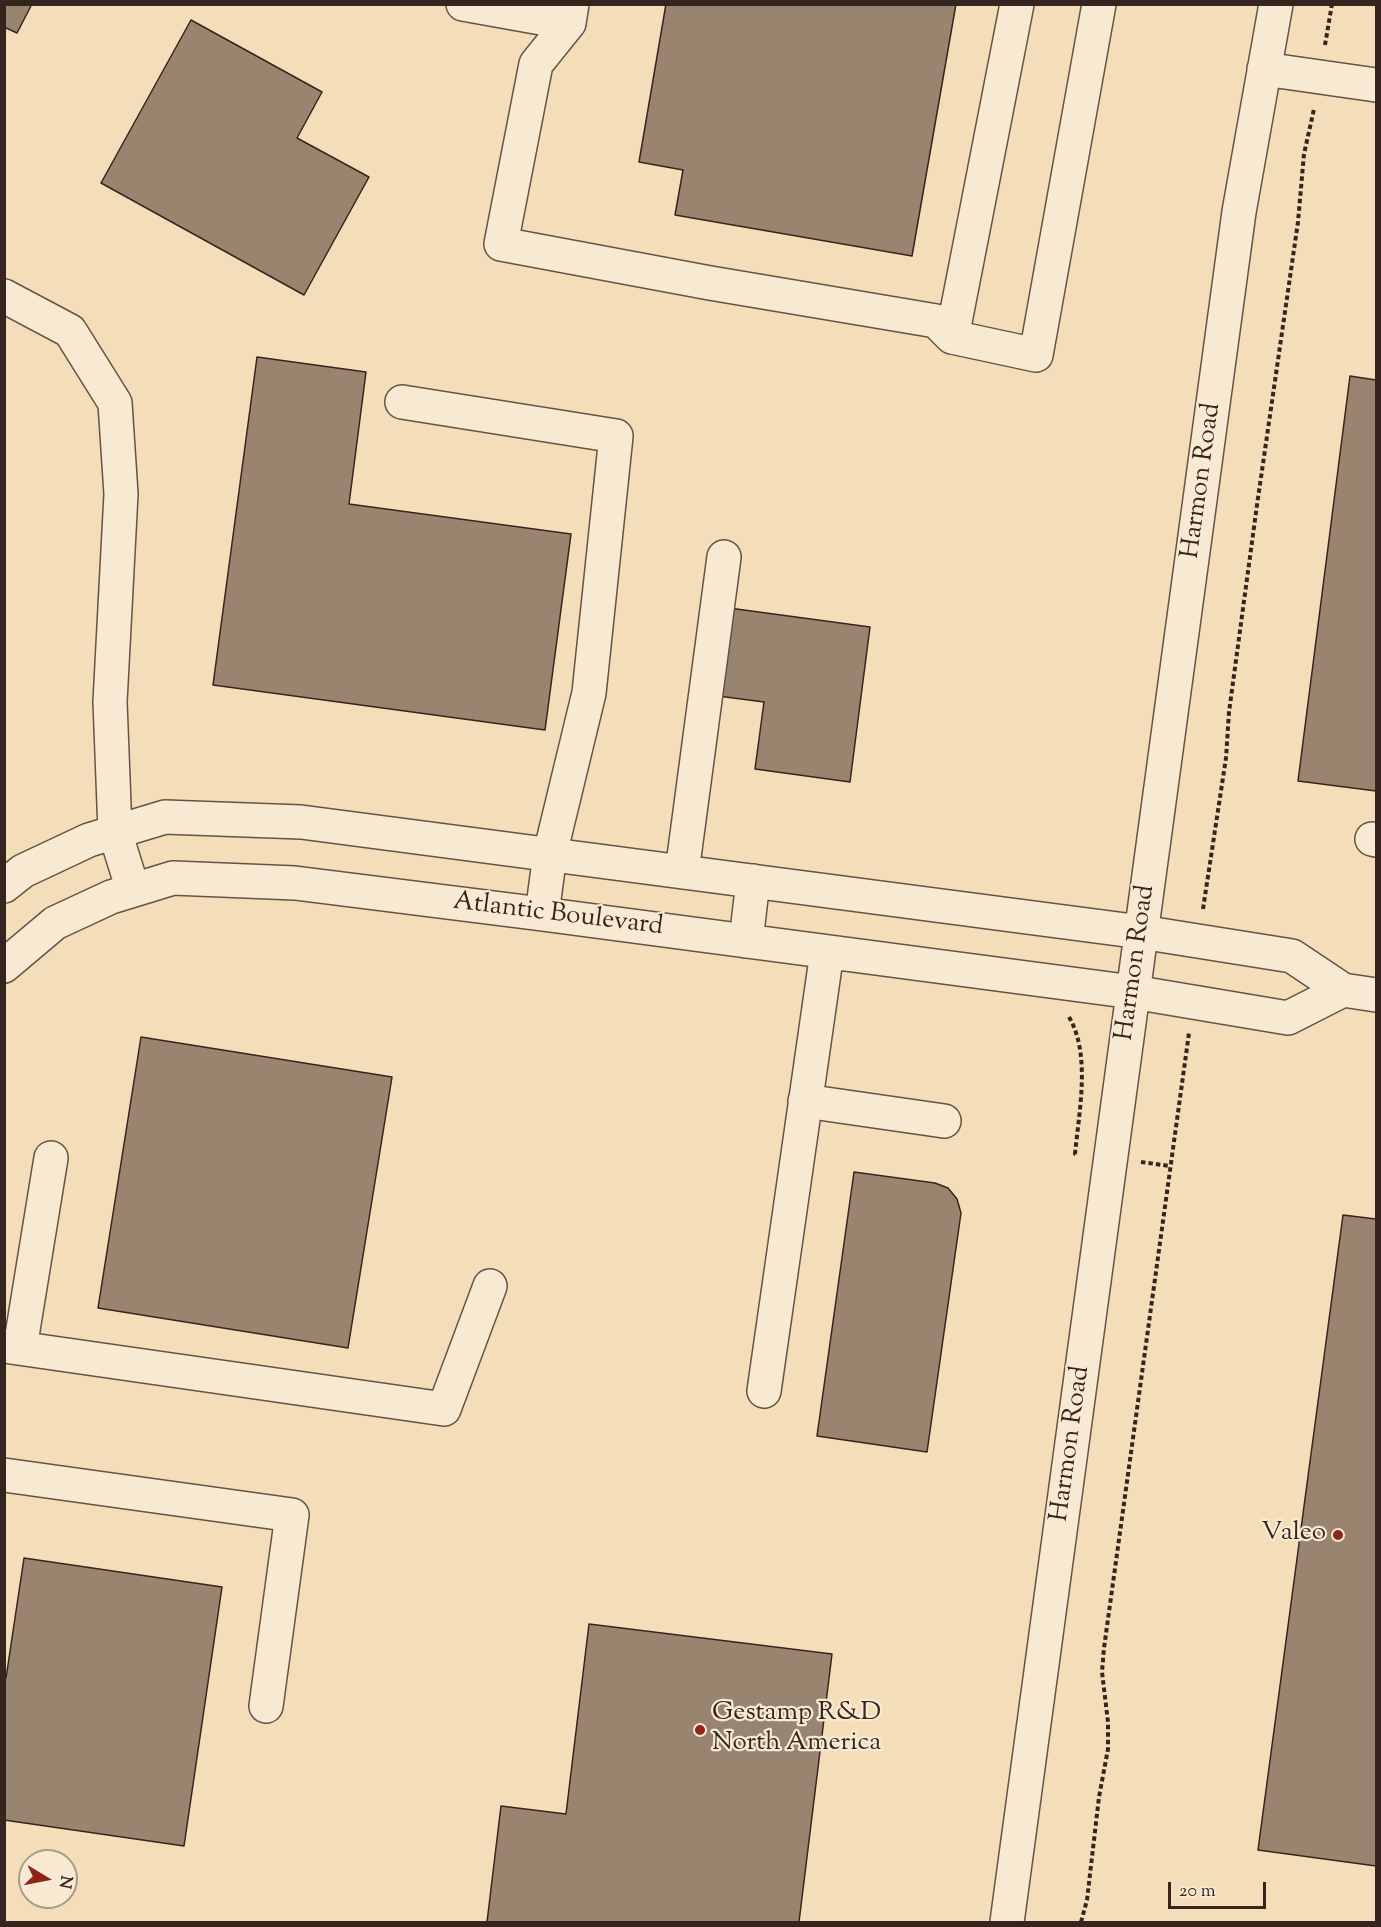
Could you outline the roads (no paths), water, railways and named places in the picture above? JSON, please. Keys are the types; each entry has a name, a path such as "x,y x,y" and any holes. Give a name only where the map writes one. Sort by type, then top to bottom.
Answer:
{"street":[{"path":"463,4 570,14 536,64 501,244 710,283 936,321 952,337 1036,355 1099,4"},
{"path":"952,337 1017,4"},
{"name":"Harmon Road","path":"1007,1923 1239,212 1275,4"},
{"path":"1264,69 1377,85"},
{"path":"4,296 70,331 115,403 121,494 110,702 115,832 133,890"},
{"path":"402,402 616,436 589,693 550,854 542,914"},
{"path":"682,872 724,556"},
{"path":"4,886 22,871 89,840 165,817 301,822 1142,932 1292,956 1343,990 1377,995"},
{"name":"Atlantic Boulevard","path":"4,966 55,922 111,897 173,878 296,883 1133,992 1288,1018 1343,990"},
{"path":"746,941 753,881"},
{"path":"764,1391 827,952"},
{"path":"806,1101 944,1121"},
{"path":"51,1158 12,1347 444,1409 490,1286"},
{"path":"4,1475 292,1515 266,1706"}],"place":[{"name":"Valeo","path":"1338,1535"},
{"name":"Gestamp R&D North America","path":"700,1730"}]}
